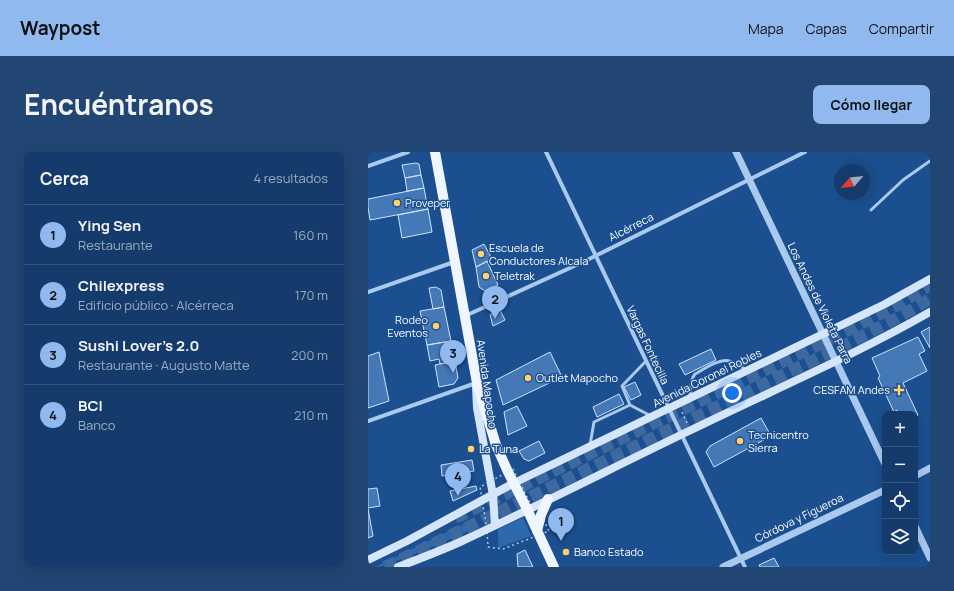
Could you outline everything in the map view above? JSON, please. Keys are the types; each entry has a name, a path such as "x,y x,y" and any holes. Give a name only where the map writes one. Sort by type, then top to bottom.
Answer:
{"main road":[{"name":"Avenida Mapocho","path":"435,152 476,383 477,408 493,494 495,525"},
{"name":"Avenida Coronel Robles","path":"368,560 413,538 514,483 823,335 885,304 930,279"},
{"path":"398,567 495,525 836,361 930,312"},
{"path":"476,383 496,445 554,567"},
{"path":"537,531 541,514 548,499"}],"street":[{"path":"368,166 408,152"},
{"name":"Vargas Fontecilla","path":"546,152 745,567"},
{"name":"Los Andes de Violeta Parra","path":"736,152 882,458"},
{"name":"Alcérreca","path":"464,317 596,255 805,152"},
{"path":"368,292 455,262"},
{"path":"368,421 476,383"},
{"path":"918,474 930,468"},
{"name":"Córdova y Figueroa","path":"723,567 882,491"},
{"path":"918,532 930,558"}],"lane":[{"path":"871,210 903,180 930,160"},
{"path":"690,399 691,381 693,376 719,362 725,360 729,361 748,370"},
{"path":"646,361 622,386 630,405 652,416"},
{"path":"589,447 594,422 630,405"}],"path":[{"path":"834,329 847,355"},
{"path":"678,404 690,430"}],"shaded area":[{"path":"523,518 531,536 498,548 498,529"},
{"path":"465,523 469,531 390,564 375,567"}],"building":[{"path":"419,164 421,175 405,178 402,165"},
{"path":"421,175 424,188 407,191 405,178"},
{"name":"Proveper","path":"424,188 428,209 370,220 368,199"},
{"path":"428,209 432,232 402,238 398,215"},
{"name":"Escuela de Conductores Alcala","path":"484,244 492,259 476,267 472,250"},
{"name":"Teletrak","path":"487,261 498,285 485,291 479,287 476,267"},
{"path":"436,287 441,290 444,307 433,309 429,288"},
{"name":"Rodeo Eventos","path":"444,307 451,341 427,345 420,311"},
{"path":"500,310 505,320 493,326 490,315"},
{"path":"930,327 930,348 921,332"},
{"path":"918,337 925,351 919,354 927,371 903,383 916,411 894,411 878,378 880,376 872,358"},
{"path":"451,341 455,361 440,364 439,359 430,361 427,345"},
{"path":"711,349 716,360 685,375 679,364"},
{"path":"379,352 389,401 368,408 368,356"},
{"name":"Outlet Mapocho","path":"550,352 562,377 503,405 496,380"},
{"path":"455,361 458,378 454,384 439,387 435,365"},
{"path":"635,382 641,395 631,400 624,387"},
{"path":"619,394 624,404 597,417 593,407"},
{"path":"517,406 527,426 508,435 504,412"},
{"name":"Tecnicentro Sierra","path":"761,418 771,436 714,467 706,452 710,446"},
{"path":"539,441 545,453 529,461 524,459 519,451"},
{"path":"472,460 474,471 442,476 441,465"},
{"path":"476,486 477,490 453,501 450,491"},
{"path":"377,488 380,506 368,508 368,489"},
{"path":"368,509 373,536 368,538"},
{"path":"525,550 533,567 518,567 517,554"},
{"path":"774,558 779,567 760,567 759,565"}],"tunnel":[{"path":"455,518 843,333 894,307 930,285"},
{"path":"385,567 847,344 930,299"}],"place":[{"name":"Proveper","path":"397,203"},
{"name":"Escuela de Conductores Alcala","path":"481,254"},
{"name":"Teletrak","path":"486,276"},
{"name":"Chilexpress","path":"495,319"},
{"name":"Rodeo Eventos","path":"436,326"},
{"name":"Sushi Lover's 2.0","path":"453,373"},
{"name":"Outlet Mapocho","path":"528,378"},
{"name":"CESFAM Andes","path":"899,390"},
{"name":"Tecnicentro Sierra","path":"740,441"},
{"name":"La Tuna","path":"471,449"},
{"name":"BCI","path":"458,496"},
{"name":"Ying Sen","path":"561,541"},
{"name":"Banco Estado","path":"566,552"}]}
